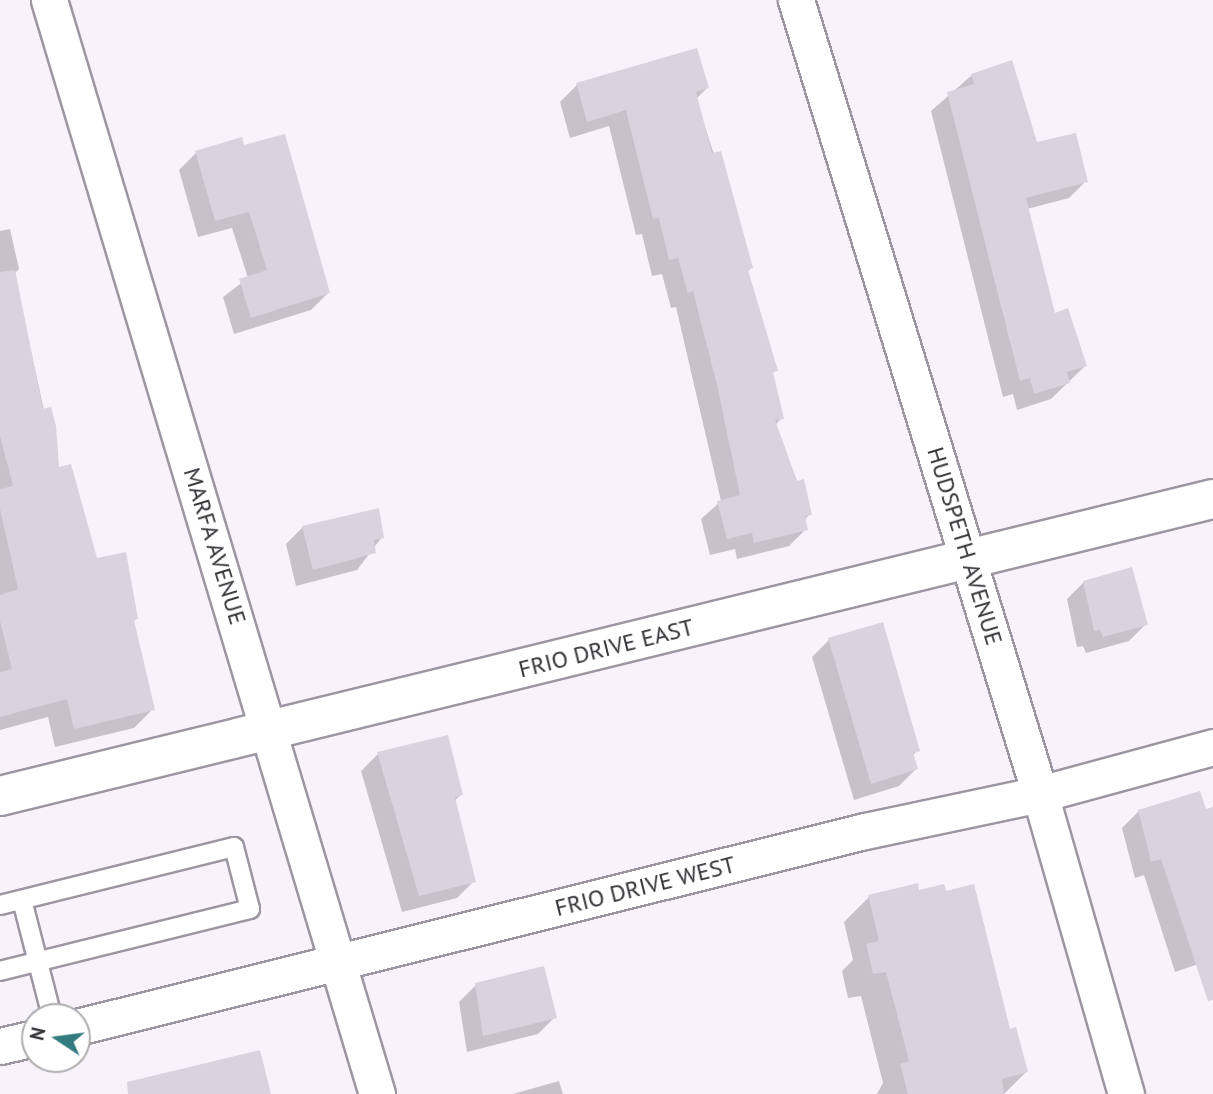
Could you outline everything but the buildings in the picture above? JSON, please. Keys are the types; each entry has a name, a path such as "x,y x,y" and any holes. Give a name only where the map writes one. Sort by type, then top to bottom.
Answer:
{"street":[{"name":"MARFA AVENUE","path":"49,0 271,730 377,1094"},
{"name":"HUDSPETH AVENUE","path":"796,0 1040,794 1126,1094"},
{"name":"FRIO DRIVE EAST","path":"0,796 1213,499"},
{"name":"FRIO DRIVE WEST","path":"91,1024 339,965 864,831 1040,794 1213,747"},
{"path":"0,1046 21,1041"}],"lane":[{"path":"0,905 234,847 250,909 0,971"},
{"path":"22,900 48,1003"}]}
